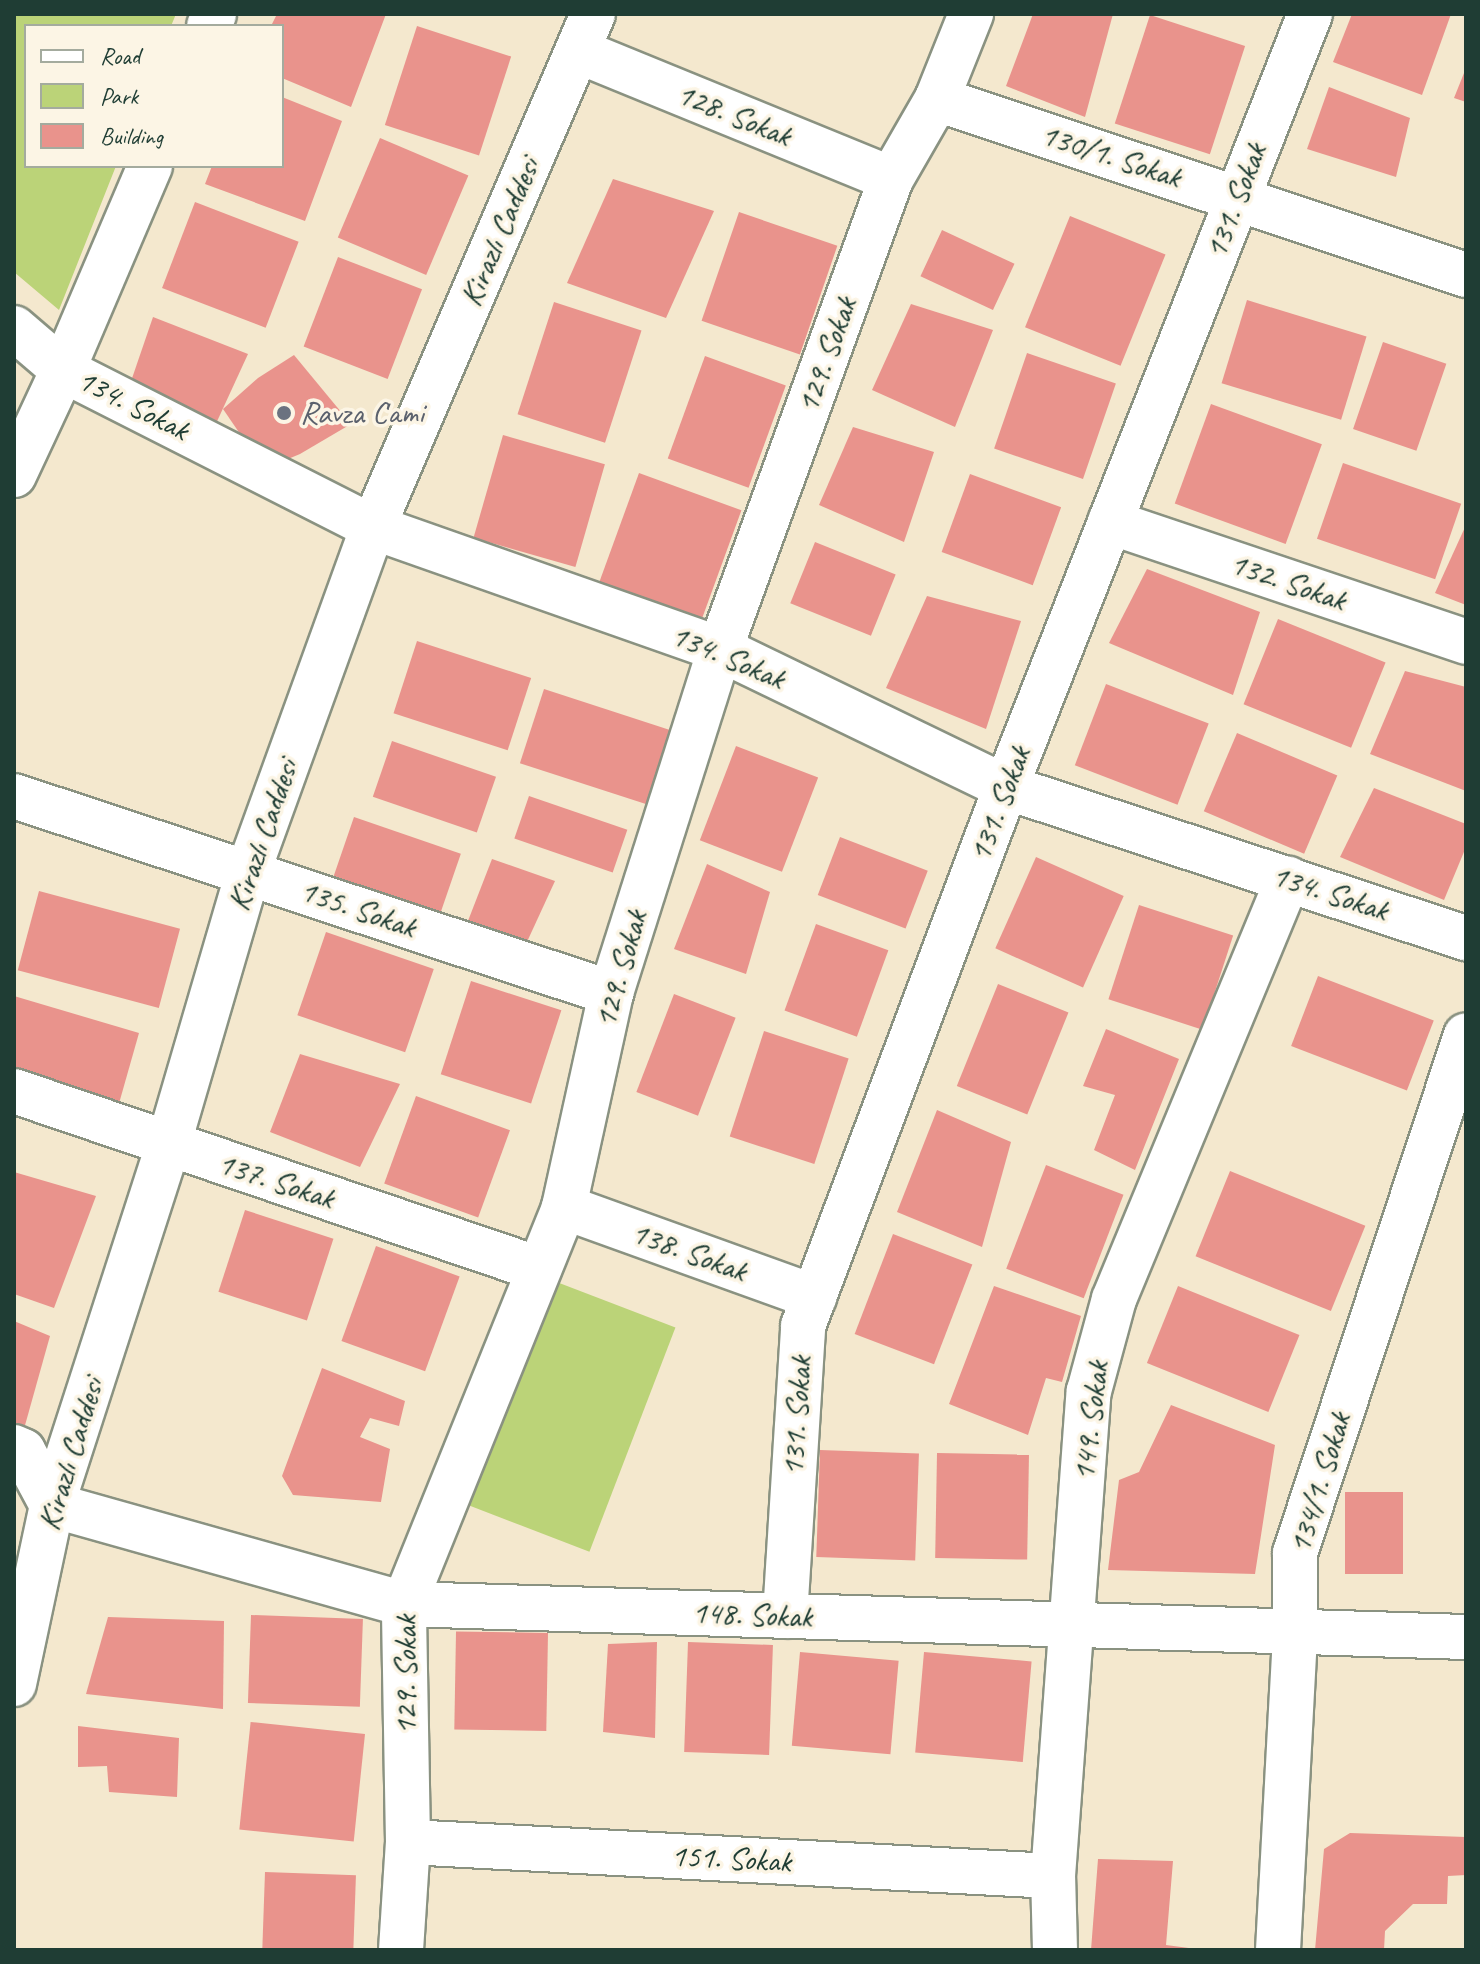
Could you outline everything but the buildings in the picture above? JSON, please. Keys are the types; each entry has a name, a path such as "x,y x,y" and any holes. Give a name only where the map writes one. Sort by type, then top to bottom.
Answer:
{"street":[{"name":"129. Sokak","path":"401,1950 408,1842 404,1604 564,1207 611,993 720,649 891,179 937,99 971,14"},
{"name":"131. Sokak","path":"785,1616 803,1326 1006,787 1310,14"},
{"name":"128. Sokak","path":"585,32 891,179"},
{"name":"Kirazlı Caddesi","path":"14,1684 52,1505 168,1146 248,872 373,527 585,32"},
{"name":"130/1. Sokak","path":"937,99 1466,275"},
{"path":"14,475 63,370 149,168"},
{"name":"134. Sokak","path":"14,328 63,370 373,527 720,649 1006,787 1466,938"},
{"name":"132. Sokak","path":"1110,522 1466,642"},
{"name":"135. Sokak","path":"14,796 611,993"},
{"name":"149. Sokak","path":"1055,1950 1053,1876 1089,1391 1114,1299 1288,879"},
{"name":"134/1. Sokak","path":"1278,1950 1295,1632 1295,1553 1466,1035"},
{"name":"137. Sokak","path":"14,1091 168,1146 539,1269"},
{"name":"138. Sokak","path":"564,1207 814,1297"},
{"path":"14,1447 23,1451 52,1505"},
{"name":"148. Sokak","path":"52,1505 404,1604 1466,1637"},
{"name":"151. Sokak","path":"408,1842 1053,1876"}],"green space":[{"path":"14,14 176,14 172,24 24,24 24,168 115,168 59,310 14,272"},
{"path":"541,1276 675,1328 589,1552 455,1500"}],"place":[{"name":"Ravza Cami","path":"284,413"}]}
